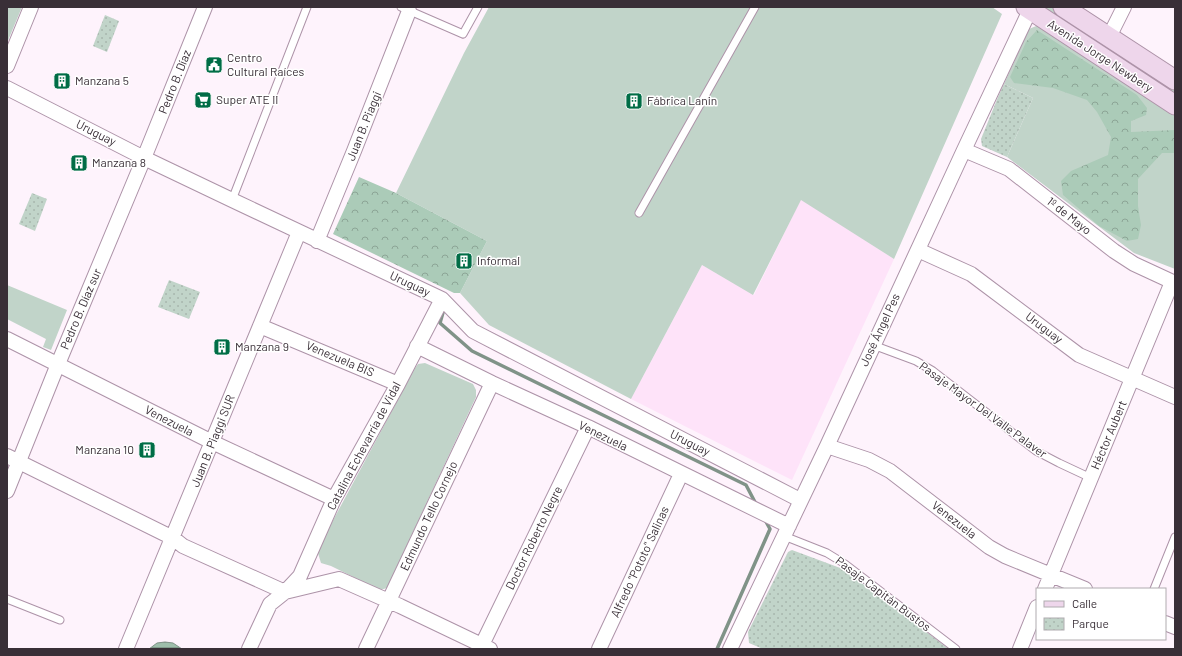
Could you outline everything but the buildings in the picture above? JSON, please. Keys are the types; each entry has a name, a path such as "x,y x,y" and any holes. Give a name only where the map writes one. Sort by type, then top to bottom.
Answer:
{"main road":[{"name":"Avenida Jorge Newbery","path":"1063,7 1175,80"},
{"name":"Avenida Jorge Newbery","path":"1028,8 1175,105"}],"street":[{"path":"7,66 31,7"},
{"name":"Pedro B. Díaz","path":"144,158 205,7"},
{"path":"1109,37 1124,7"},
{"name":"José Ángel Pes","path":"734,648 800,500 827,446 918,250 1028,8"},
{"name":"Juan B. Piaggi","path":"317,241 357,144 405,9"},
{"name":"Uruguay","path":"7,88 144,158 442,299 473,331 800,500"},
{"name":"1º de Mayo","path":"964,150 1009,169 1114,251 1134,264 1174,282"},
{"name":"Pedro B. Díaz sur","path":"13,459 58,364 144,158"},
{"name":"Juan B. Piaggi SUR","path":"126,649 299,232"},
{"name":"Uruguay","path":"918,250 971,274 1079,355 1175,397"},
{"name":"Héctor Aubert","path":"1045,588 1174,282"},
{"name":"Catalina Echevarría de Vidal","path":"250,647 270,604 285,592 300,576 334,499 398,384 442,299"},
{"name":"Venezuela BIS","path":"260,326 398,384"},
{"name":"Venezuela","path":"7,339 212,442 334,499"},
{"name":"Venezuela","path":"417,346 492,383 588,427 681,474 786,531"},
{"name":"Edmundo Tello Cornejo","path":"366,649 492,383"},
{"name":"Doctor Roberto Negre","path":"484,648 588,427"},
{"name":"Venezuela","path":"827,446 869,460 890,471 989,547 1005,556 1083,588"},
{"path":"7,491 13,459 173,538 183,546 285,592 339,579 484,648"},
{"name":"Alfredo \"Pototo\" Salinas","path":"599,649 681,474"},
{"path":"1020,649 1036,609"}],"lane":[{"path":"232,200 307,7"},
{"path":"405,9 463,34 478,7"},
{"path":"639,213 755,7"},
{"name":"Pasaje Mayor Del Valle Palaver","path":"873,345 916,361 933,371 1036,451 1091,478"},
{"name":"Pasaje Capitán Bustos","path":"786,531 845,564 956,649"},
{"path":"1154,588 1175,537"},
{"path":"7,599 60,620"}],"shaded area":[{"path":"801,199 894,259 792,480 631,399 702,265 754,295"},
{"path":"157,643 173,643 182,649 149,649"}],"green space":[{"path":"7,7 22,7 7,43"},
{"path":"489,7 992,7 1002,14 894,259 801,200 753,295 702,265 631,399 489,325 460,293 487,241 396,193 464,53"},
{"path":"1036,7 1053,7 1175,88 1175,99"},
{"path":"105,15 119,21 107,52 93,46"},
{"path":"1041,24 1175,111 1175,269 1134,253 1007,157 1033,98 1004,84 1029,29"},
{"path":"1037,30 1137,95 1147,108 1146,115 1131,121 1131,132 1175,130 1175,153 1162,153 1138,179 1138,206 1141,225 1138,239 1127,241 1099,226 1063,195 1061,181 1071,171 1108,155 1111,137 1097,112 1087,100 1053,88 1014,83 1010,77 1026,42"},
{"path":"1004,84 1033,98 1007,157 982,146 981,139"},
{"path":"359,177 396,193 487,241 460,293 454,293 333,234"},
{"path":"32,193 47,199 35,231 19,224"},
{"path":"169,280 200,292 189,319 158,307"},
{"path":"7,285 67,310 51,350 43,347 46,339 7,319"},
{"path":"425,363 473,384 476,390 476,397 387,588 380,590 331,566 321,563 317,550 415,368 418,364"},
{"path":"792,550 843,569 949,649 763,649 749,643 748,632 788,552"}],"waterway":[{"path":"444,309 440,323 472,351 746,485 756,504"},
{"path":"717,649 770,529 764,518"}],"place":[{"name":"Centro Cultural Raíces","path":"214,65"},
{"name":"Manzana 5","path":"62,81"},
{"name":"Super ATE II","path":"203,100"},
{"name":"Fábrica Lanin","path":"634,101"},
{"name":"Manzana 8","path":"79,163"},
{"name":"Informal","path":"464,261"},
{"name":"Manzana 9","path":"222,347"},
{"name":"Manzana 10","path":"147,450"}]}
